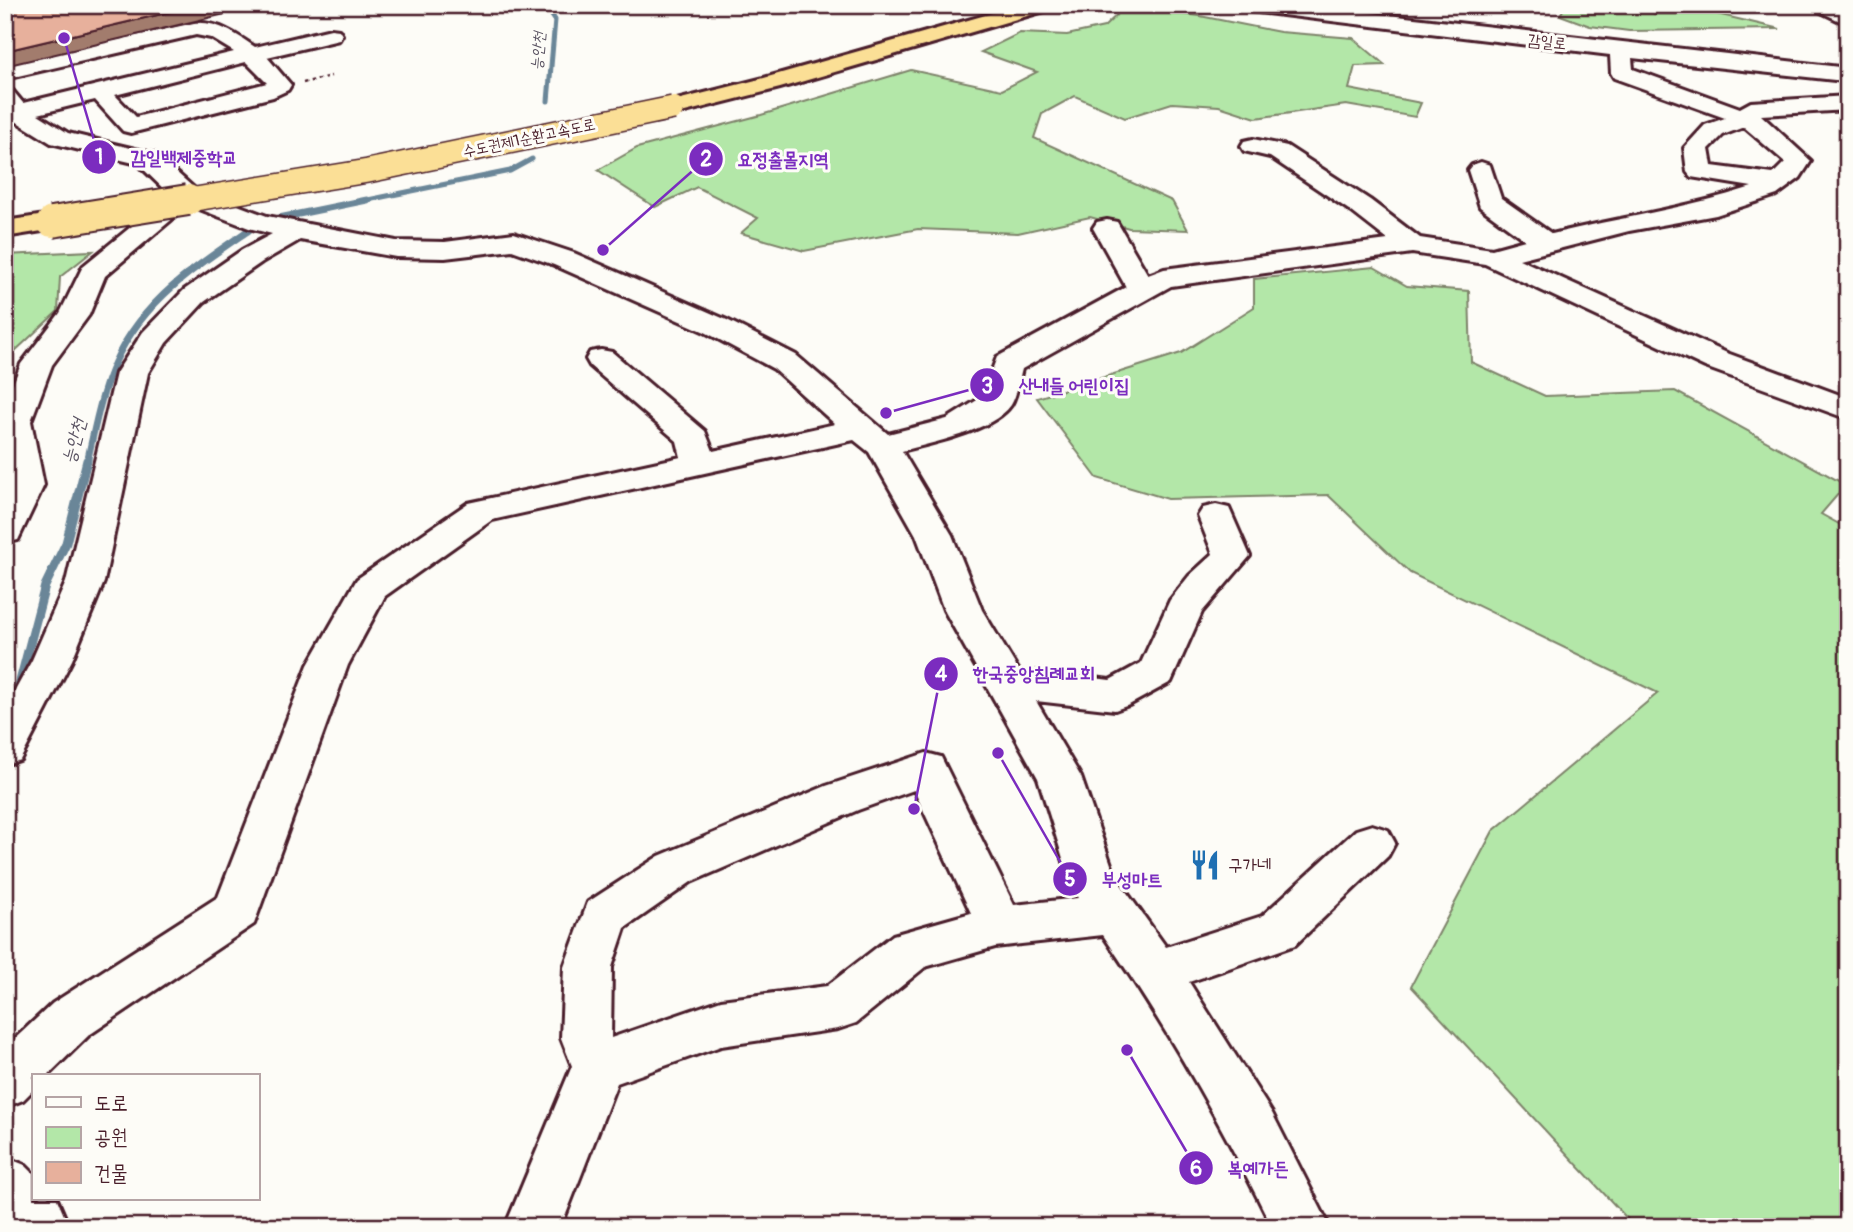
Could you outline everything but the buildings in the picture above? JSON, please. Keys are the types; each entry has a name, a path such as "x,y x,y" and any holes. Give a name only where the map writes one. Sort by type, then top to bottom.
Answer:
{"highway":[{"name":"수도권제1순환고속도로","path":"5,229 368,171 673,108 772,83 1044,5"},
{"name":"수도권제1순환고속도로","path":"407,139 657,87"},
{"path":"132,184 192,184"}],"street":[{"name":"감일로","path":"1250,5 1621,50 1847,74"},
{"path":"1822,5 1848,19"},
{"path":"5,72 188,30 208,29 221,34 250,55 280,85 265,92 131,126 100,92"},
{"path":"9,108 100,92 331,35"},
{"path":"1492,257 1545,242 1716,206 1768,190 1791,173 1798,161 1748,118 1622,73 1621,50"},
{"path":"1748,118 1751,109 1848,103"},
{"path":"9,108 60,138 147,159 258,222 396,249 445,250 513,241 564,258 716,326 785,362 871,437 934,535 963,610 1059,777 1094,884 1156,972 1253,1131 1302,1227"},
{"path":"1748,118 1714,130 1696,148 1700,172 1779,182"},
{"path":"1253,146 1278,151 1362,206 1412,245"},
{"path":"1481,170 1489,201 1545,242"},
{"path":"5,532 27,485 15,421 37,364 74,315 93,271 192,184"},
{"path":"1107,228 1142,290"},
{"path":"5,749 52,660 85,582 132,373 154,338 194,296 252,256 297,231"},
{"path":"5,1083 71,1019 237,910 328,665 370,588 481,511 699,464 959,426 997,402 1008,364 1164,278 1412,245 1492,257 1716,360 1848,409"},
{"path":"601,359 693,439 699,464"},
{"path":"5,367 37,364"},
{"path":"1011,694 1040,686 1115,695 1157,672 1184,609 1202,585 1232,556 1216,516"},
{"path":"533,1227 598,1066 586,1038 588,967 605,916 675,869 842,798 926,769 1002,926"},
{"path":"1156,972 1279,930 1372,844"},
{"path":"598,1066 720,1023 838,1007 910,950 1002,926 1115,914"},
{"path":"5,1184 35,1214 41,1227"}],"green space":[{"path":"1566,5 1646,5 1654,14 1717,14 1780,29 1629,31 1590,26 1560,15"},
{"path":"1125,7 1200,16 1280,32 1353,38 1385,65 1355,66 1349,89 1421,103 1415,117 1346,105 1256,118 1219,106 1172,103 1125,118 1075,96 1042,114 1034,138 1172,201 1188,230 1129,228 1090,217 1018,233 918,229 804,251 741,233 758,218 697,187 655,207 598,170 637,148 761,115 911,70 1002,90 1037,72 981,52 1020,33 1067,35 1104,27"},
{"path":"93,251 60,277 58,311 14,352 5,353 5,255"},
{"path":"1374,267 1407,286 1469,291 1471,362 1545,396 1675,391 1846,485 1821,514 1848,529 1848,1227 1635,1227 1411,986 1493,831 1658,693 1410,573 1328,495 1168,499 1097,478 1037,398 1181,353 1254,307 1254,279"}],"waterway":[{"name":"능안천","path":"545,5 555,20 548,101"},
{"name":"능안천","path":"358,202 510,171 532,159"},
{"name":"능안천","path":"279,218 367,200"},
{"name":"능안천","path":"87,462 106,384 121,350 135,328 167,291 249,230"},
{"name":"능안천","path":"5,707 18,689 45,586 66,543 87,460"}],"place":[{"name":"감일백제중학교","path":"64,38"},
{"name":"요정출몰지역","path":"603,250"},
{"name":"산내들 어린이집","path":"886,413"},
{"name":"부성마트","path":"998,753"},
{"name":"한국중앙침례교회","path":"914,809"},
{"name":"구가네","path":"1205,865"},
{"name":"복예가든","path":"1127,1050"}]}
